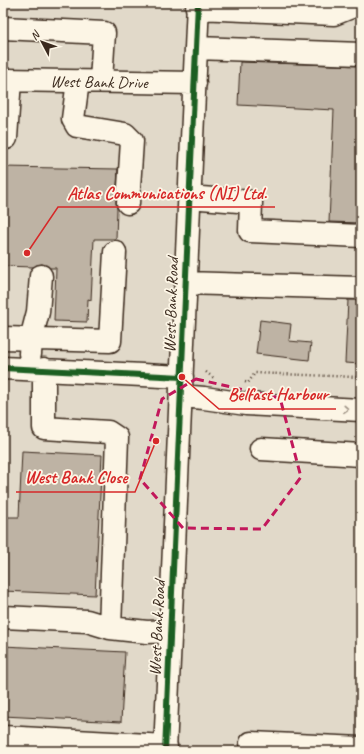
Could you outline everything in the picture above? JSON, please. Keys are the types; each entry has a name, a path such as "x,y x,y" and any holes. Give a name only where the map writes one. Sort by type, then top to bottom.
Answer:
{"street":[{"path":"198,6 334,14 361,4"},
{"name":"West Bank Road","path":"166,749 198,6"},
{"path":"3,28 104,33 101,81"},
{"path":"196,48 361,54"},
{"path":"6,138 7,80"},
{"name":"West Bank Drive","path":"7,80 195,83"},
{"path":"78,81 74,120 77,126 125,134 132,141 128,203"},
{"path":"189,197 251,202 250,231 361,236"},
{"path":"3,338 110,340 115,252"},
{"path":"41,276 38,312 31,339 44,428 108,432 117,438 110,628"},
{"path":"186,283 361,288"},
{"path":"3,368 36,369 182,387 204,398 246,404 361,410"},
{"path":"261,450 361,455"},
{"path":"3,617 87,621 110,628 147,632 170,631"},
{"path":"3,737 166,749"},
{"path":"251,743 361,748"}],"path":[{"path":"206,372 218,380"},
{"path":"242,382 248,383 255,373 357,377 361,381"}],"highlighted area":[{"path":"196,379 280,398 301,477 262,529 183,528 140,479 162,399"}],"shaded area":[{"path":"3,3 361,3 361,751 3,751"}],"building":[{"path":"240,62 361,66 361,223 329,222 334,110 238,105"},
{"path":"3,167 118,169 116,239 94,239 91,300 88,299 87,322 54,321 56,268 50,268 42,264 33,267 3,266"},
{"path":"348,300 361,300 361,364 345,363"},
{"path":"260,320 291,324 289,341 311,343 309,360 256,354"},
{"path":"22,451 102,455 95,595 3,591 3,517 19,517"},
{"path":"3,646 125,652 121,722 3,716"}],"cycle path":[{"path":"165,751 198,3"},
{"path":"3,368 182,377"}],"place":[{"name":"Atlas Communications (NI) Ltd.","path":"27,253"},
{"name":"Belfast Harbour","path":"182,377"},
{"name":"West Bank Close","path":"156,441"}]}
